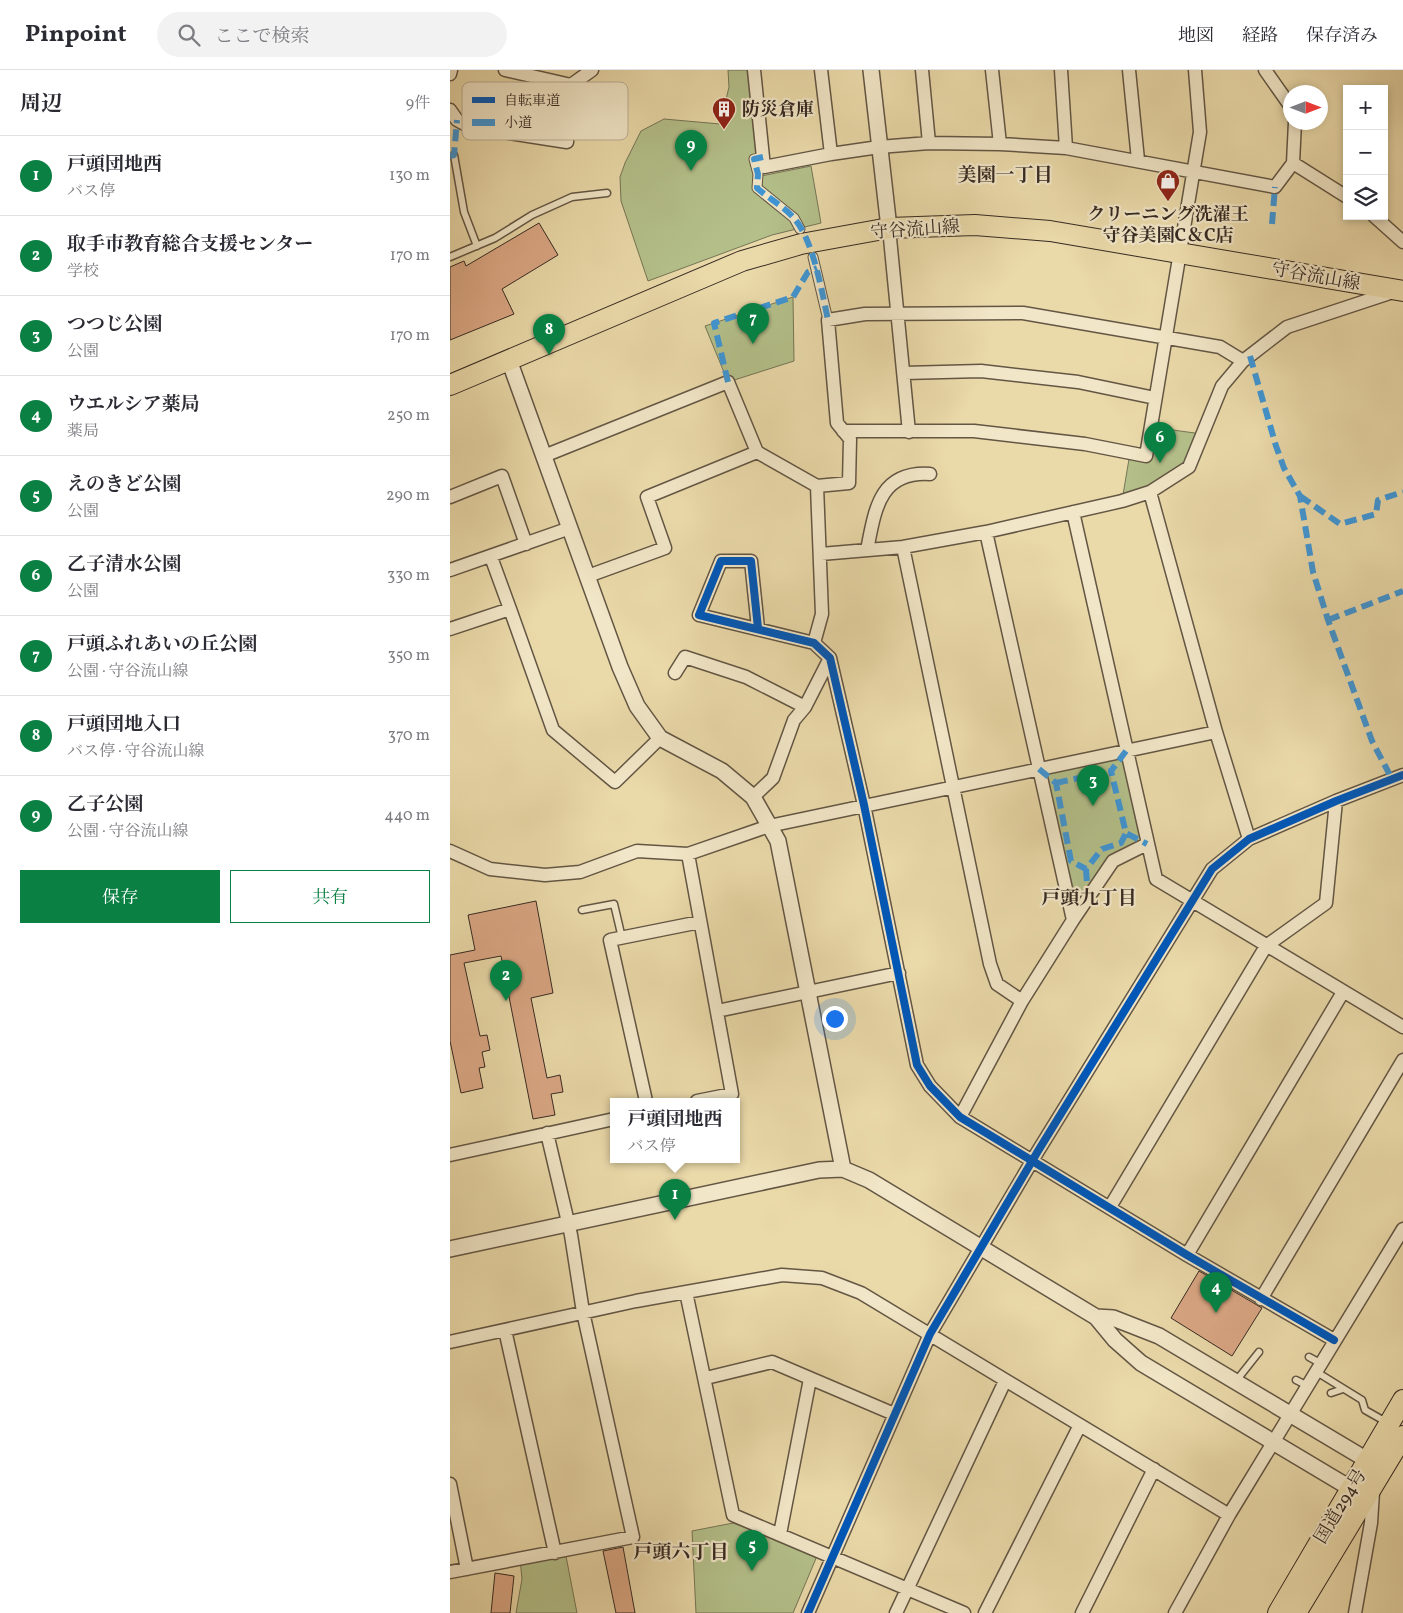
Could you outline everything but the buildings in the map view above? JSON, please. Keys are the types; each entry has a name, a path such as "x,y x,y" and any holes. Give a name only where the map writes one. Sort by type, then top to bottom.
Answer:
{"main road":[{"name":"守谷流山線","path":"450,385 734,264 805,243 889,228 930,226 1014,227 1092,237 1401,289"},
{"name":"国道294号","path":"1296,1613 1374,1485 1396,1430 1403,1400"},
{"name":"国道294号","path":"1278,1613 1367,1460 1396,1430"}],"street":[{"path":"450,74 451,70"},
{"path":"506,70 520,71 560,82"},
{"path":"575,82 592,70"},
{"path":"754,70 764,168 880,146 929,143 1000,144 1066,148 1275,186 1293,163 1295,130"},
{"path":"821,70 831,154"},
{"path":"871,70 909,432"},
{"path":"922,70 929,143"},
{"path":"992,70 1000,144"},
{"path":"1061,70 1066,148"},
{"path":"1129,70 1138,160"},
{"path":"843,431 974,431 1026,435 1146,456 1195,172 1200,132 1195,70"},
{"path":"1265,70 1283,97"},
{"path":"450,110 457,120 462,123"},
{"path":"554,140 567,142 567,140"},
{"path":"544,456 728,382 757,452 817,486 849,483 850,439 837,424 828,320 805,243 794,218 757,188 758,174 754,160 763,157"},
{"path":"1293,163 1343,194"},
{"path":"1378,220 1403,242"},
{"path":"821,554 903,547 986,532 1150,492 1189,467 1222,386 1243,361 1287,327 1401,289"},
{"path":"828,320 865,314 1023,313 1220,347 1243,361"},
{"path":"509,360 620,667 637,706 660,738 722,771 752,797 778,841 843,1169"},
{"path":"904,373 982,371 1078,382 1155,398"},
{"path":"588,576 665,548 647,497 757,452"},
{"path":"867,550 876,505 891,483 912,473 930,474"},
{"path":"450,497 502,476 526,544"},
{"path":"814,643 822,614 817,486"},
{"path":"1150,492 1216,732 1249,839"},
{"path":"1073,512 1156,879 1403,1028"},
{"path":"450,570 570,528"},
{"path":"986,532 1073,920"},
{"path":"903,547 990,964 997,984 1022,1001"},
{"path":"491,557 552,730 615,782 660,738"},
{"path":"758,628 751,561 721,561 699,615 814,643 830,658 864,805 917,1065 930,1086 960,1117 1187,1255 1334,1340"},
{"path":"450,629 510,609"},
{"path":"675,673 685,657 746,677 805,707"},
{"path":"752,797 773,778 794,720 805,707 830,658"},
{"path":"450,851 490,869 544,875 580,872 637,851 688,854 769,826 1216,732"},
{"path":"808,1613 930,1334 1032,1161 1212,869 1249,839 1336,800 1403,775"},
{"path":"1110,1207 1266,946 1326,903 1336,800"},
{"path":"960,1117 1022,1001 1112,861 1147,844"},
{"path":"688,854 732,1094 713,1098"},
{"path":"645,1098 610,940 700,922"},
{"path":"717,1011 899,973"},
{"path":"1187,1255 1343,992"},
{"path":"1261,1299 1403,1060"},
{"path":"450,1155 610,1120"},
{"path":"450,1572 633,1537 583,1312 568,1223 547,1133"},
{"path":"450,1249 819,1170 843,1169 869,1180 1096,1317 1115,1340 1141,1363 1272,1442 1350,1488 1374,1485"},
{"path":"1175,1613 1228,1515 1290,1413 1301,1382 1334,1340 1403,1230"},
{"path":"450,1342 583,1312 782,1275 822,1278 860,1293 1228,1515"},
{"path":"686,1292 706,1378 733,1515 959,1612"},
{"path":"1096,1317 1113,1318 1159,1336 1367,1460 1374,1485 1371,1523 1355,1613"},
{"path":"506,1330 555,1553"},
{"path":"706,1378 772,1362 894,1414"},
{"path":"780,1534 810,1379"},
{"path":"896,1613 906,1588 1005,1381"},
{"path":"985,1613 1080,1425"},
{"path":"1082,1613 1154,1469"},
{"path":"450,1484 467,1569"}],"lane":[{"path":"454,155 464,212 477,246"},
{"path":"450,257 495,238 532,215 572,197 607,193"},
{"path":"582,910 614,904 622,938"},
{"path":"1236,1381 1259,1352"},
{"path":"1315,1363 1344,1389 1362,1400 1365,1410 1396,1430"},
{"path":"1332,1393 1344,1389"}],"green space":[{"path":"728,70 748,70 761,176 811,166 821,223 772,235 648,281 621,201 620,177 625,163 641,131 664,119 720,124 729,87"},
{"path":"793,297 794,361 728,382 705,326"},
{"path":"1151,427 1202,434 1189,467 1122,501 1130,453 1146,456"},
{"path":"1126,751 1147,844 1113,861 1073,920 1039,769"},
{"path":"733,1523 817,1556 793,1613 696,1613 692,1531"},
{"path":"565,1551 577,1613 516,1613 522,1579 520,1559"}],"marked path":[{"path":"450,156 454,155 457,120"},
{"path":"763,157 754,159 758,174 757,188 789,213 800,226 816,266 828,320"},
{"path":"1272,224 1275,187"},
{"path":"728,382 714,323 793,297 808,272 817,268"},
{"path":"1250,356 1276,446 1284,468 1300,496 1313,572 1328,620 1372,741 1392,779"},
{"path":"1300,496 1340,524 1376,514 1378,500 1403,492"},
{"path":"1328,620 1403,591"},
{"path":"1126,751 1111,771 1126,833 1147,844"},
{"path":"1039,769 1056,783 1071,861 1086,869 1102,849 1121,843 1126,833"},
{"path":"1056,783 1111,771"},
{"path":"1086,869 1088,897"}],"cycle path":[{"path":"758,628 751,561 721,561 699,615 814,643 830,658 864,805 917,1065 930,1086 960,1117 1187,1255 1334,1340"},
{"path":"808,1613 930,1334 1038,1151 1212,869 1249,839 1336,801 1403,775"}],"place":[{"name":"防災倉庫","path":"724,130"},
{"name":"乙子公園","path":"691,171"},
{"name":"クリーニング洗濯王 守谷美園C＆C店","path":"1168,202"},
{"name":"戸頭ふれあいの丘公園","path":"753,344"},
{"name":"戸頭団地入口","path":"549,355"},
{"name":"乙子清水公園","path":"1160,463"},
{"name":"つつじ公園","path":"1093,806"},
{"name":"取手市教育総合支援センター","path":"506,1001"},
{"name":"戸頭団地西","path":"675,1220"},
{"name":"ウエルシア薬局","path":"1216,1313"},
{"name":"えのきど公園","path":"752,1571"}],"district":[{"name":"美園一丁目","path":"1005,174"},
{"name":"戸頭九丁目","path":"1089,897"},
{"name":"戸頭六丁目","path":"681,1551"}]}
